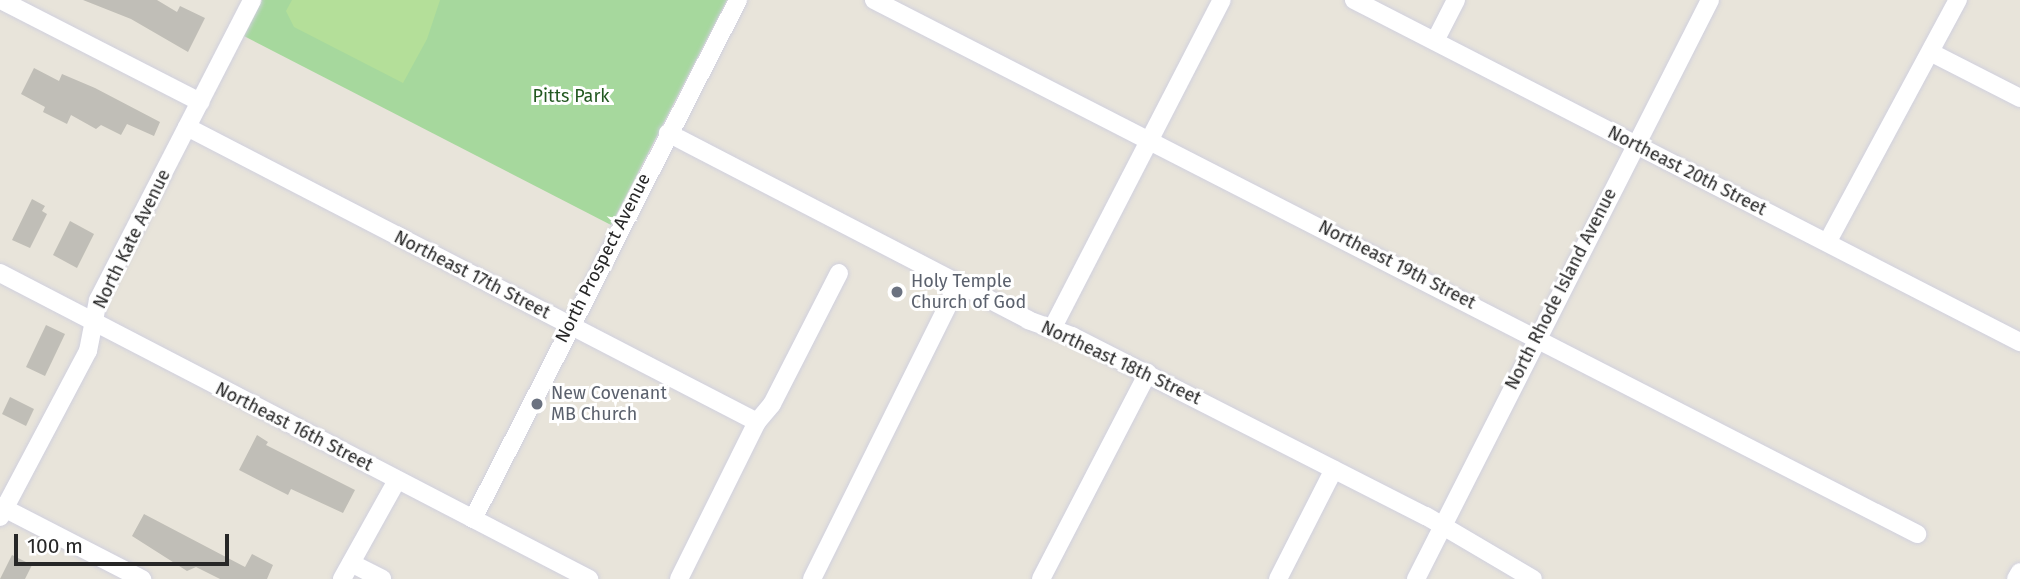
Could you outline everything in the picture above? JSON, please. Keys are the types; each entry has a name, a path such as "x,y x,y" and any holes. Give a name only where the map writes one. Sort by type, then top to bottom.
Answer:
{"street":[{"path":"1,0 200,102"},
{"name":"North Kate Avenue","path":"1,510 88,351 98,300 252,0"},
{"name":"North Prospect Avenue","path":"473,519 568,325 738,0"},
{"name":"Northeast 19th Street","path":"874,0 1151,138 1917,534"},
{"path":"1052,329 1222,0"},
{"name":"Northeast 20th Street","path":"1354,0 1634,146 1828,241 2020,342"},
{"path":"1435,41 1456,0"},
{"name":"North Rhode Island Avenue","path":"1416,579 1710,0"},
{"path":"1828,241 1932,53 1958,0"},
{"path":"1932,53 2020,98"},
{"name":"Northeast 17th Street","path":"187,127 757,422"},
{"name":"Northeast 18th Street","path":"668,133 959,283 1147,373 1334,469 1533,579"},
{"name":"Northeast 16th Street","path":"0,273 579,577"},
{"path":"679,579 757,422 772,404 839,273"},
{"path":"812,579 959,283"},
{"path":"1041,579 1147,373"},
{"path":"1278,579 1334,469"},
{"path":"342,579 397,480"},
{"path":"1,510 142,579"},
{"path":"351,563 382,579"},
{"path":"2016,579 2020,572"}],"green space":[{"name":"Pitts Park","path":"262,0 727,0 611,225 244,36"},
{"path":"292,0 440,0 427,39 403,83 294,27 286,11"}],"building":[{"path":"83,0 157,0 177,12 180,6 205,18 188,52 131,19"},
{"path":"34,68 59,81 62,74 95,88 160,122 154,136 127,124 121,135 101,125 96,129 71,115 67,124 43,112 45,107 21,94"},
{"path":"32,199 45,206 42,211 47,214 30,248 12,240"},
{"path":"70,221 94,234 77,268 53,255"},
{"path":"46,325 65,334 45,376 26,367"},
{"path":"10,397 34,409 26,426 2,414"},
{"path":"257,435 268,442 266,445 355,490 343,513 291,489 288,495 239,470"},
{"path":"144,514 245,567 252,554 273,565 267,579 220,579 196,567 187,571 132,536"},
{"path":"12,555 32,565 25,579 0,579"}],"place":[{"name":"Holy Temple Church of God","path":"897,292"},
{"name":"New Covenant MB Church","path":"537,404"}]}
